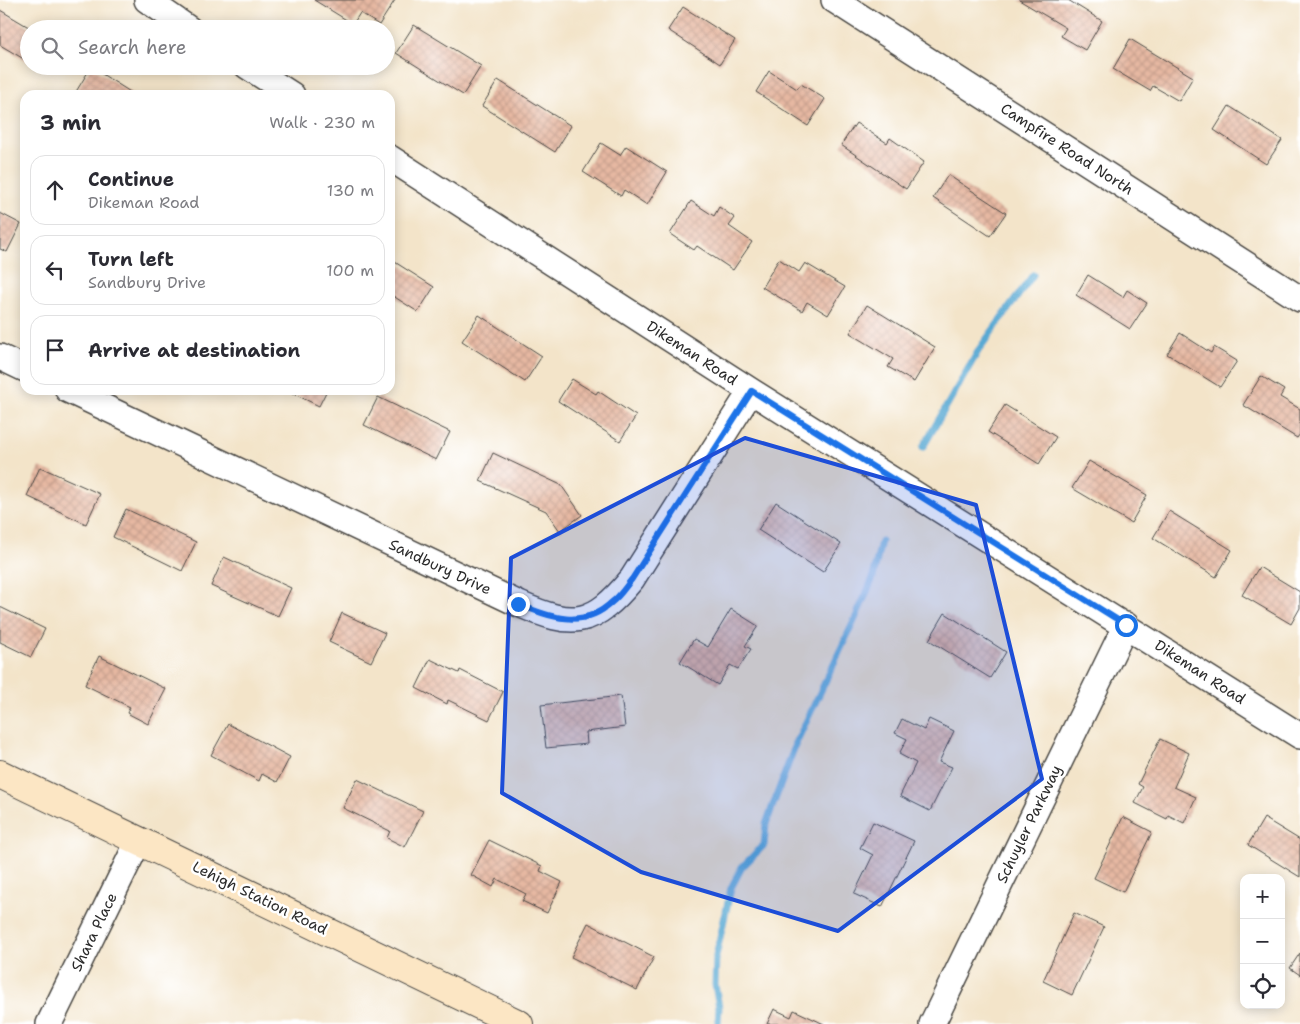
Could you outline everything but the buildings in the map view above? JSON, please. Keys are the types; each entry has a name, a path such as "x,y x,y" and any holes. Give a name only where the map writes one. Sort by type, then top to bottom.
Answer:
{"main road":[{"name":"Lehigh Station Road","path":"0,774 519,1024"}],"street":[{"path":"147,0 176,20"},
{"name":"Campfire Road North","path":"834,0 1300,299"},
{"path":"261,75 284,90"},
{"name":"Dikeman Road","path":"395,161 752,391 1300,736"},
{"path":"0,358 20,367"},
{"name":"Sandbury Drive","path":"79,395 518,604 549,617 568,620 600,611 612,603 632,579 752,391"},
{"name":"Schuyler Parkway","path":"932,1024 1126,625"},
{"name":"Shara Place","path":"49,1024 139,840"}],"highlighted area":[{"path":"745,438 976,505 1042,779 838,931 641,872 502,793 511,558"}],"waterway":[{"path":"923,447 980,348 1033,275"},
{"path":"718,1024 719,1007 715,985 716,956 731,888 742,867 764,845 766,824 796,743 873,578 881,541"}],"route":[{"path":"518,604 549,617 568,620 585,617 600,611 612,603 632,579 752,391 1126,625"}]}
